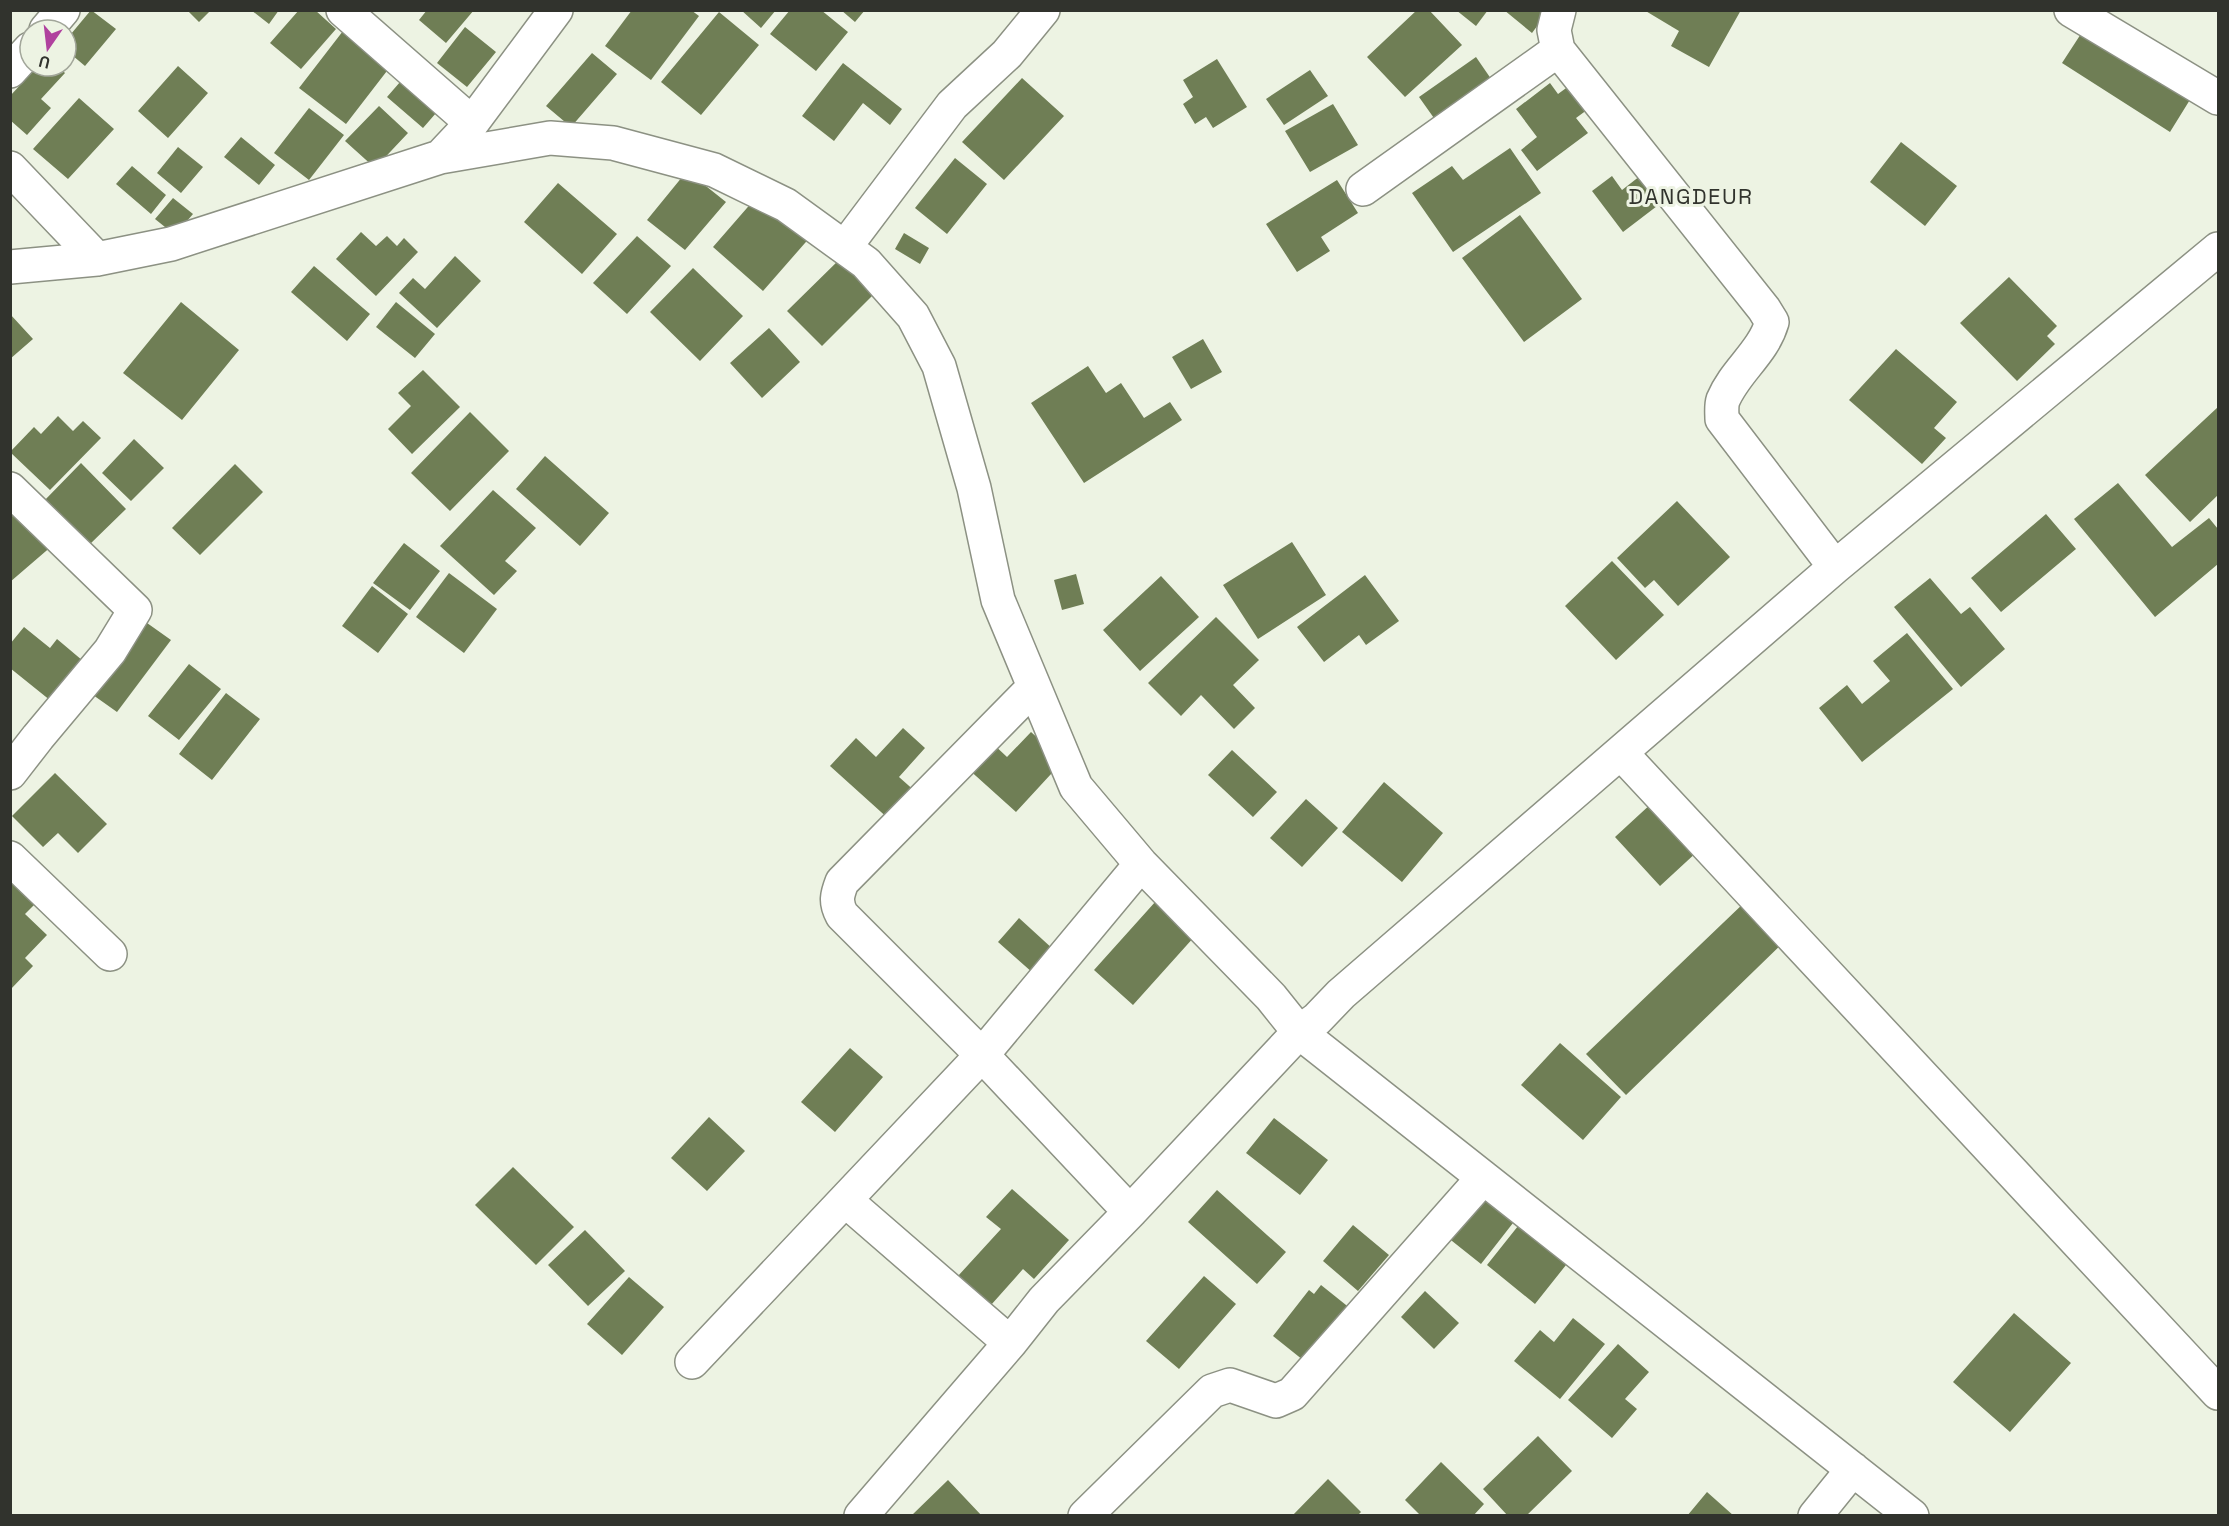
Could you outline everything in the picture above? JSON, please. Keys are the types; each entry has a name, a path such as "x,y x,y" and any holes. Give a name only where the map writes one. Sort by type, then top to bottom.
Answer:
{"street":[{"path":"344,10 475,136 550,138 613,143 714,170 786,205 866,263 913,316 939,366 974,488 998,600 1076,788 1141,864 1271,997 1308,1025 1483,1178 1912,1515"},
{"path":"10,267 97,259 171,244 440,157 475,136 556,10"},
{"path":"845,247 952,105 1007,54 1043,10"},
{"path":"1559,10 1554,30 1558,50 1772,322 1768,338 1726,394 1722,402 1722,419 1835,567"},
{"path":"2071,10 2218,98"},
{"path":"1363,189 1558,50"},
{"path":"10,168 97,259"},
{"path":"861,1515 1010,1343 1044,1300 1308,1025 1341,994 1835,567 2218,249"},
{"path":"10,489 135,610 110,651 10,773"},
{"path":"1035,687 842,882 837,893 836,904 842,915 982,1054 1130,1212"},
{"path":"1621,753 2217,1389"},
{"path":"10,858 110,954"},
{"path":"692,1362 982,1054 1141,864"},
{"path":"1085,1515 1212,1391 1230,1385 1275,1401 1292,1394 1483,1178"},
{"path":"845,1200 1010,1343"},
{"path":"1815,1515 1853,1469"}],"building":[{"path":"91,10 116,29 85,66 78,60 78,26"},
{"path":"187,10 211,10 199,22"},
{"path":"251,10 279,10 269,24"},
{"path":"299,10 315,10 336,29 301,69 270,43"},
{"path":"427,10 474,10 446,43 419,20"},
{"path":"632,10 691,10 699,16 651,80 605,46"},
{"path":"741,10 776,10 761,28"},
{"path":"790,10 821,10 848,32 816,71 770,34"},
{"path":"841,10 865,10 855,22"},
{"path":"1417,10 1429,10 1462,45 1405,97 1367,57"},
{"path":"1456,10 1488,10 1476,26"},
{"path":"1504,10 1549,10 1532,33"},
{"path":"1644,10 1741,10 1709,67 1671,46 1679,31"},
{"path":"719,12 759,45 701,115 661,82"},
{"path":"2088,23 2196,90 2170,132 2062,63"},
{"path":"465,27 496,52 467,87 437,63"},
{"path":"343,31 390,67 346,124 299,88"},
{"path":"592,53 617,74 571,127 546,106"},
{"path":"1476,57 1498,89 1441,128 1419,97"},
{"path":"1217,59 1247,107 1213,128 1206,117 1195,124 1183,104 1193,97 1183,80"},
{"path":"843,63 902,109 890,125 863,103 834,141 802,116"},
{"path":"178,66 208,93 168,138 138,111"},
{"path":"1310,70 1328,96 1284,125 1266,99"},
{"path":"407,74 443,105 423,128 387,97"},
{"path":"27,78 60,78 41,99 51,108 27,135 10,120 10,96"},
{"path":"1022,78 1064,116 1004,180 962,142"},
{"path":"1550,83 1558,94 1573,83 1591,107 1576,118 1588,133 1537,171 1521,150 1537,137 1516,109"},
{"path":"79,98 114,129 68,179 33,149"},
{"path":"1333,104 1358,145 1310,172 1285,131"},
{"path":"379,106 408,133 375,168 345,141"},
{"path":"309,108 344,135 309,180 274,153"},
{"path":"241,137 275,165 259,185 224,157"},
{"path":"1901,142 1957,186 1925,226 1870,182"},
{"path":"178,147 203,167 181,193 157,173"},
{"path":"1510,148 1541,193 1453,252 1412,193 1452,166 1463,180"},
{"path":"955,158 987,184 947,234 915,208"},
{"path":"132,166 166,195 151,214 116,184"},
{"path":"687,171 726,202 685,250 647,220"},
{"path":"1612,176 1622,190 1640,176 1661,203 1623,232 1592,191"},
{"path":"1337,180 1358,213 1321,237 1330,251 1297,272 1266,224"},
{"path":"558,183 617,234 582,274 524,222"},
{"path":"760,193 812,235 763,291 713,247"},
{"path":"173,198 193,214 175,235 155,219"},
{"path":"1520,215 1582,299 1524,342 1462,258"},
{"path":"361,232 376,246 387,236 397,246 404,238 418,252 376,296 336,259"},
{"path":"904,233 929,248 920,264 895,249"},
{"path":"637,236 671,266 627,314 593,283"},
{"path":"455,256 481,281 437,328 399,293 413,278 425,289"},
{"path":"843,256 878,290 822,346 787,311"},
{"path":"314,266 370,314 347,341 291,292"},
{"path":"693,268 743,316 700,361 650,312"},
{"path":"2009,277 2057,326 2047,336 2055,344 2017,381 1960,323"},
{"path":"181,302 239,350 182,420 123,373"},
{"path":"396,302 435,334 415,358 376,327"},
{"path":"10,314 33,339 10,359"},
{"path":"769,328 800,362 762,398 730,363"},
{"path":"1203,339 1222,372 1191,389 1172,357"},
{"path":"1896,349 1957,402 1934,428 1946,438 1922,464 1849,400"},
{"path":"1088,366 1106,393 1121,383 1144,418 1170,402 1182,420 1084,483 1031,403"},
{"path":"423,370 460,407 412,454 388,429 411,406 398,393"},
{"path":"2218,407 2218,495 2190,522 2145,475"},
{"path":"470,412 509,451 450,511 411,473"},
{"path":"58,416 73,431 83,421 101,438 50,490 10,452 34,427 41,434"},
{"path":"134,439 164,468 131,501 102,473"},
{"path":"545,456 609,513 580,546 516,489"},
{"path":"81,463 126,509 88,546 43,502"},
{"path":"235,464 263,492 200,555 172,528"},
{"path":"2118,483 2172,547 2209,518 2218,529 2218,564 2155,617 2074,519"},
{"path":"493,490 536,528 505,561 517,571 494,595 440,546"},
{"path":"1677,501 1730,557 1678,606 1654,580 1645,588 1617,558"},
{"path":"21,509 53,545 10,582 10,518"},
{"path":"2046,514 2076,549 2001,612 1971,578"},
{"path":"1292,542 1326,595 1258,639 1223,585"},
{"path":"404,543 440,571 410,610 373,583"},
{"path":"1612,561 1664,615 1616,660 1565,606"},
{"path":"449,573 497,609 464,653 416,617"},
{"path":"1076,574 1084,604 1062,610 1054,580"},
{"path":"1365,575 1399,621 1366,645 1359,635 1324,662 1297,627"},
{"path":"1161,576 1199,617 1140,671 1103,630"},
{"path":"1930,578 1961,614 1970,607 2005,649 1961,687 1894,607"},
{"path":"372,586 408,614 378,653 342,626"},
{"path":"1216,617 1259,660 1233,685 1255,708 1234,729 1201,695 1181,716 1148,683"},
{"path":"140,618 171,640 117,712 86,690"},
{"path":"24,627 50,648 57,639 89,666 56,705 10,668 10,644"},
{"path":"1907,633 1953,689 1862,762 1819,708 1847,685 1862,704 1890,681 1873,661"},
{"path":"189,664 221,689 179,740 148,716"},
{"path":"226,693 260,719 212,780 179,754"},
{"path":"903,728 925,748 899,777 917,793 891,821 830,766 856,738 876,757"},
{"path":"1031,732 1063,761 1016,812 966,767 990,741 1007,757"},
{"path":"1232,750 1277,792 1253,817 1208,775"},
{"path":"55,773 107,824 78,853 58,833 43,847 12,816"},
{"path":"1384,782 1443,833 1402,882 1342,832"},
{"path":"1306,799 1338,828 1302,867 1270,838"},
{"path":"1653,802 1699,850 1660,886 1615,837"},
{"path":"10,869 41,898 25,914 47,935 25,958 33,966 10,990"},
{"path":"1156,901 1195,936 1133,1005 1094,970"},
{"path":"1746,901 1785,941 1626,1095 1586,1054"},
{"path":"1019,918 1054,950 1033,973 998,942"},
{"path":"1560,1043 1621,1097 1583,1140 1521,1085"},
{"path":"850,1048 883,1077 835,1132 801,1102"},
{"path":"709,1117 745,1151 707,1191 671,1158"},
{"path":"1274,1118 1328,1160 1300,1195 1246,1153"},
{"path":"513,1167 574,1227 536,1265 475,1205"},
{"path":"1012,1189 1069,1240 1034,1279 1023,1269 991,1305 958,1276 1001,1229 986,1217"},
{"path":"1217,1190 1286,1252 1257,1284 1188,1222"},
{"path":"1491,1191 1520,1214 1481,1264 1442,1233 1453,1218 1463,1227"},
{"path":"1526,1216 1570,1252 1562,1262 1566,1265 1535,1304 1487,1265"},
{"path":"1353,1225 1389,1255 1358,1291 1323,1261"},
{"path":"585,1230 625,1271 588,1306 548,1265"},
{"path":"1204,1276 1236,1304 1179,1369 1146,1341"},
{"path":"629,1277 664,1307 622,1355 587,1324"},
{"path":"1321,1285 1351,1309 1308,1364 1273,1336 1309,1290 1314,1294"},
{"path":"1425,1291 1459,1323 1434,1349 1401,1317"},
{"path":"2014,1313 2071,1363 2010,1432 1953,1382"},
{"path":"1573,1318 1605,1344 1560,1399 1514,1361 1540,1330 1554,1342"},
{"path":"1618,1344 1649,1372 1625,1399 1637,1409 1612,1438 1568,1400"},
{"path":"1538,1436 1572,1471 1526,1516 1508,1516 1483,1489"},
{"path":"1441,1462 1484,1504 1473,1516 1421,1516 1405,1500"},
{"path":"1328,1479 1361,1512 1357,1516 1292,1516"},
{"path":"948,1480 982,1516 911,1516"},
{"path":"1707,1492 1734,1516 1687,1516"}],"district":[{"name":"DANGDEUR","path":"1691,196"}]}
